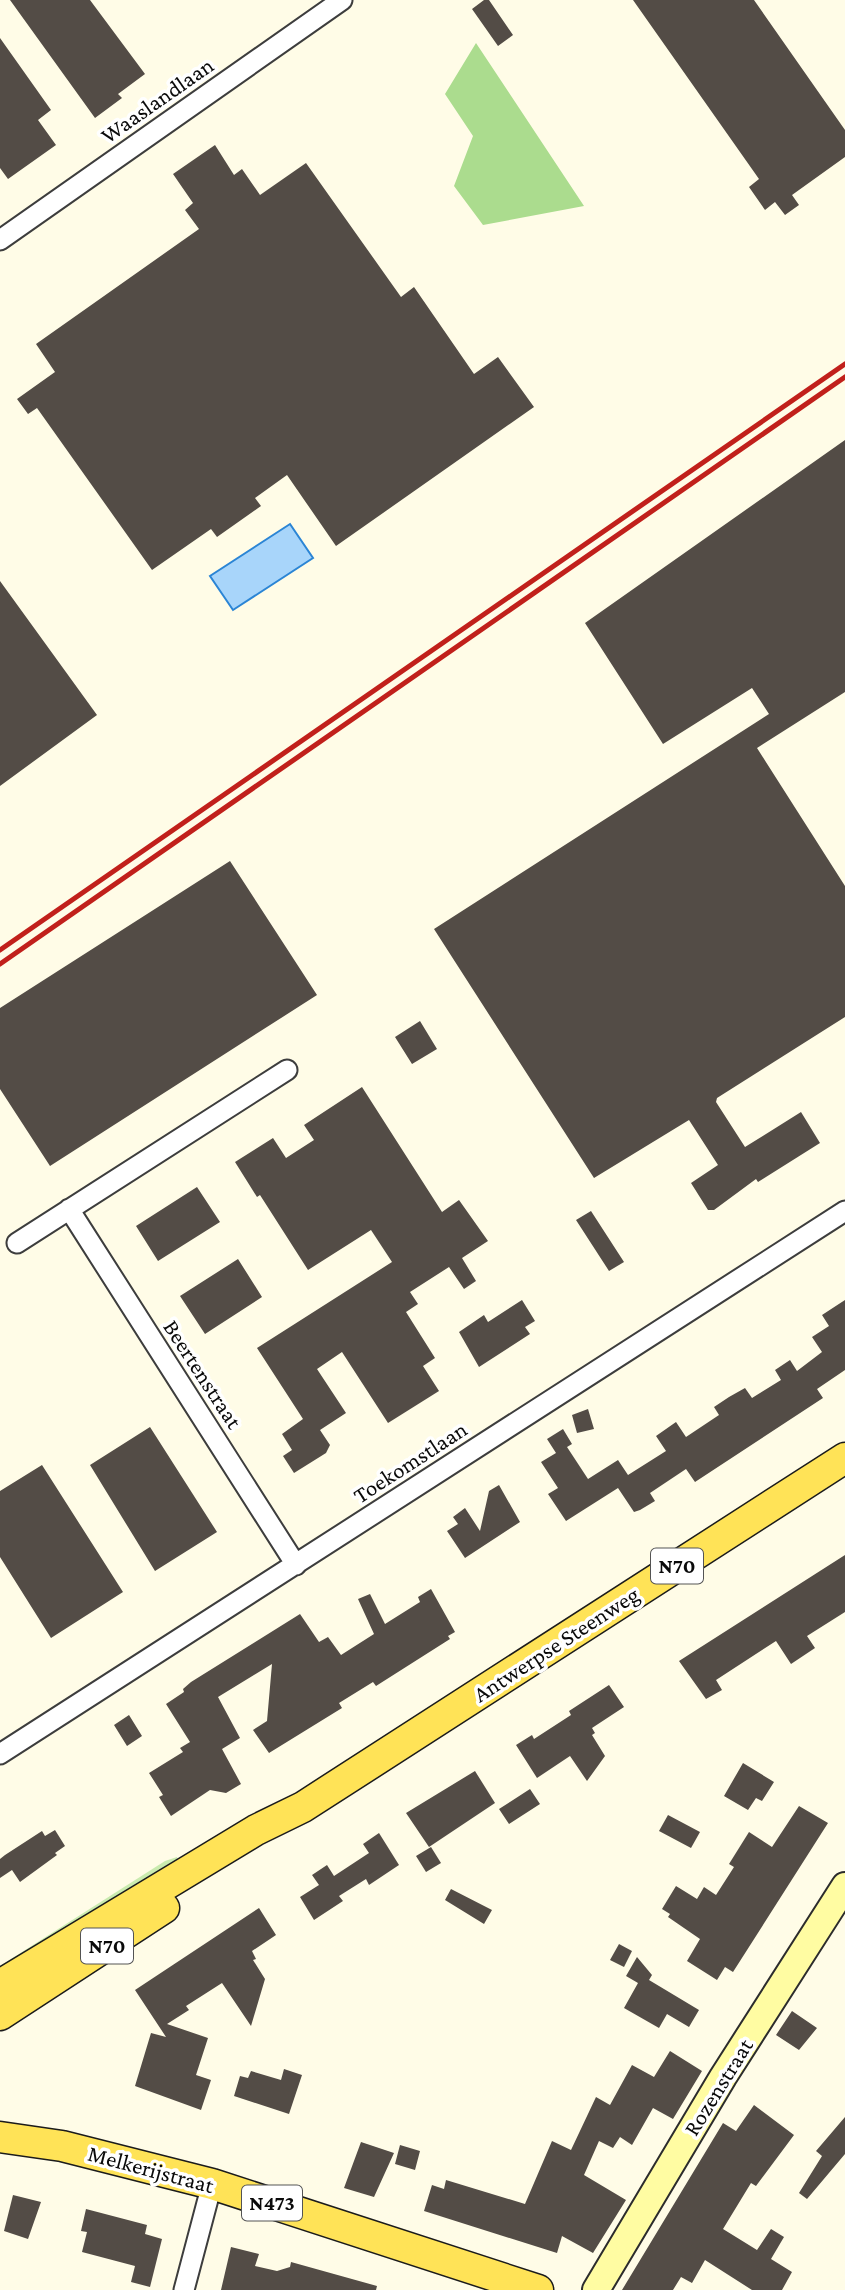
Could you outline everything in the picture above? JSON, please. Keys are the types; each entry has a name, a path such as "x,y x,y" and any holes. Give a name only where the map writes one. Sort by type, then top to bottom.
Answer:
{"main road":[{"name":"Antwerpse Steenweg","path":"0,1985 256,1830 303,1807 845,1458"},
{"name":"Antwerpse Steenweg","path":"0,2015 268,1839 303,1807"},
{"name":"Melkerijstraat","path":"0,2137 75,2149 212,2184 538,2290"}],"street":[{"name":"Waaslandlaan","path":"0,240 342,0"},
{"path":"17,1243 287,1070"},
{"name":"Beertenstraat","path":"69,1209 296,1564"},
{"name":"Toekomstlaan","path":"0,1754 845,1210"},
{"name":"Rozenstraat","path":"596,2290 723,2077 845,1886"},
{"path":"184,2290 212,2184"}],"green space":[{"path":"476,43 584,206 483,225 454,186 473,136 445,94"},
{"path":"177,1857 179,1863 0,1977 0,1966 165,1861"}],"water":[{"path":"290,524 313,558 233,610 210,576"}],"building":[{"path":"10,0 90,0 145,74 118,94 122,98 95,118"},
{"path":"484,0 489,0 513,35 498,46 472,9"},
{"path":"633,0 754,0 845,130 845,157 792,195 799,205 785,215 775,202 765,210 749,187 759,179"},
{"path":"0,38 51,110 38,120 56,145 8,179 0,168"},
{"path":"215,145 234,175 242,169 260,195 306,163 401,297 414,287 474,374 498,357 534,407 336,546 287,475 255,498 261,506 217,537 211,529 152,570 37,408 28,414 17,399 55,372 36,344 199,229 185,210 193,203 173,174"},
{"path":"845,440 845,692 757,748 845,886 845,1017 717,1098 716,1102 745,1147 801,1112 820,1143 758,1182 756,1179 714,1210 708,1210 691,1183 718,1165 689,1120 594,1178 434,929 769,714 752,688 663,744 585,623"},
{"path":"0,581 97,715 0,786"},
{"path":"230,861 317,995 50,1166 0,1089 0,1008"},
{"path":"420,1021 437,1049 412,1064 395,1037"},
{"path":"362,1087 442,1212 459,1200 488,1241 462,1258 476,1281 464,1289 449,1267 410,1292 418,1304 406,1312 435,1358 423,1366 439,1391 388,1423 342,1352 317,1369 346,1413 320,1430 330,1445 326,1453 294,1473 283,1456 292,1450 282,1434 303,1419 257,1348 392,1262 371,1230 308,1270 260,1195 257,1197 235,1162 273,1138 286,1158 314,1140 304,1125"},
{"path":"197,1187 220,1222 158,1261 136,1226"},
{"path":"591,1211 624,1262 609,1271 576,1220"},
{"path":"238,1259 262,1297 205,1334 180,1296"},
{"path":"522,1300 535,1321 525,1327 530,1334 479,1367 459,1332 484,1315 488,1322"},
{"path":"845,1300 845,1370 817,1389 823,1398 695,1482 686,1469 650,1493 655,1501 640,1510 634,1512 618,1488 566,1521 548,1494 558,1488 541,1462 556,1453 547,1439 563,1429 572,1444 567,1447 588,1479 618,1460 628,1475 666,1451 656,1436 676,1422 686,1437 719,1415 714,1407 729,1397 745,1388 752,1398 781,1380 775,1370 790,1360 797,1371 822,1352 812,1337 829,1326 822,1315"},
{"path":"588,1409 594,1429 577,1433 572,1415"},
{"path":"150,1427 217,1532 155,1571 90,1465"},
{"path":"42,1465 123,1592 51,1638 0,1557 0,1491"},
{"path":"499,1485 520,1522 465,1558 447,1531 458,1524 453,1517 465,1508 480,1531 489,1491"},
{"path":"845,1555 845,1612 807,1636 815,1648 791,1664 776,1641 716,1680 722,1690 706,1699 679,1661"},
{"path":"431,1589 455,1632 448,1636 450,1639 376,1686 373,1682 339,1703 342,1708 269,1753 253,1730 267,1721 272,1664 218,1697 240,1738 222,1749 241,1784 226,1793 210,1790 171,1816 159,1797 163,1795 149,1773 183,1752 180,1748 190,1742 166,1704 184,1692 183,1689 191,1682 300,1614 319,1642 328,1637 341,1655 374,1634 358,1599 370,1594 385,1624 420,1602 418,1597"},
{"path":"609,1685 624,1707 592,1728 595,1733 592,1735 605,1756 587,1781 570,1756 537,1778 516,1745 532,1735 534,1739 571,1715 569,1711"},
{"path":"129,1715 142,1736 127,1746 114,1725"},
{"path":"743,1763 774,1782 762,1801 756,1798 748,1810 724,1796"},
{"path":"475,1771 495,1803 429,1847 406,1813"},
{"path":"530,1789 540,1804 509,1824 499,1809"},
{"path":"799,1806 828,1823 733,1972 725,1967 717,1980 687,1961 700,1939 668,1917 670,1914 662,1909 676,1886 697,1899 704,1887 716,1895 734,1867 729,1864 749,1832 772,1847"},
{"path":"668,1815 700,1832 691,1848 659,1831"},
{"path":"55,1830 65,1846 55,1853 57,1855 20,1882 12,1870 0,1878 0,1859 42,1831 45,1836"},
{"path":"379,1833 399,1865 369,1885 366,1879 339,1896 343,1901 314,1920 300,1897 319,1885 312,1875 327,1865 334,1876 369,1853 363,1844"},
{"path":"431,1847 441,1863 426,1872 416,1856"},
{"path":"451,1889 492,1910 484,1924 445,1900"},
{"path":"259,1908 276,1935 252,1951 256,1959 253,1960 265,1979 251,2026 222,1983 186,2006 189,2010 167,2024 208,2038 196,2075 211,2080 201,2110 135,2086 151,2033 166,2037 135,1990"},
{"path":"619,1944 632,1951 624,1967 610,1960"},
{"path":"637,1957 652,1975 649,1980 699,2010 689,2027 667,2014 659,2028 624,2008 638,1983 626,1976"},
{"path":"792,2011 817,2028 799,2050 776,2035"},
{"path":"670,2051 702,2071 673,2119 653,2108 632,2145 620,2137 613,2148 599,2141 584,2175 626,2200 593,2253 562,2236 557,2253 424,2211 432,2185 444,2189 446,2180 525,2204 552,2141 571,2150 596,2097 610,2105 632,2065 654,2077"},
{"path":"284,2069 302,2075 289,2114 234,2096 240,2076 248,2078 251,2071 281,2080"},
{"path":"754,2105 794,2135 756,2186 751,2183 723,2229 757,2250 771,2229 784,2237 771,2259 792,2272 782,2290 752,2290 705,2260 692,2283 681,2277 673,2290 622,2290 723,2123 736,2131"},
{"path":"845,2117 845,2154 807,2199 799,2193 822,2156 816,2151"},
{"path":"361,2142 394,2153 374,2197 344,2188"},
{"path":"400,2145 420,2151 415,2170 395,2164"},
{"path":"13,2195 41,2202 28,2239 4,2231"},
{"path":"86,2209 147,2225 145,2234 162,2239 150,2287 131,2282 135,2266 82,2252 87,2232 81,2231"},
{"path":"231,2247 259,2254 255,2266 277,2271 290,2267 291,2262 377,2286 376,2290 221,2290"}],"railway":[{"path":"0,950 845,364"},
{"path":"0,964 845,377"}]}
